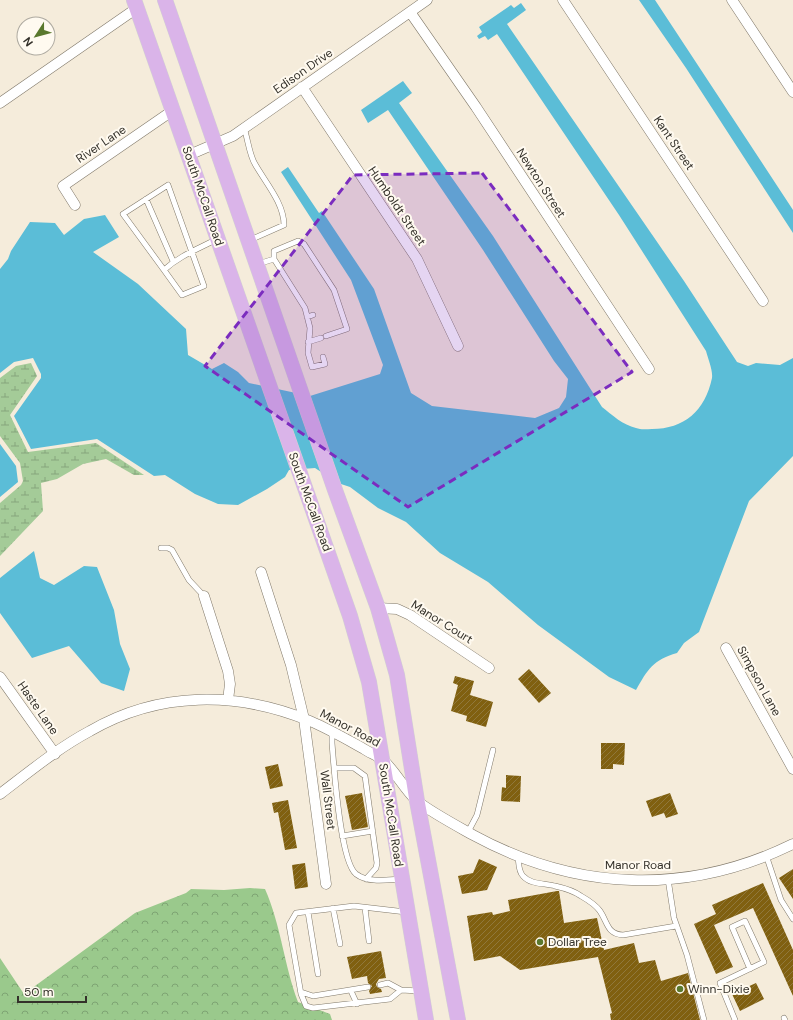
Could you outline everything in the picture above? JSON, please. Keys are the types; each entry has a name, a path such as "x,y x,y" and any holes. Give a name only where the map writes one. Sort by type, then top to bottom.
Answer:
{"main road":[{"path":"165,0 335,490 378,608 397,675 417,800 458,1020"},
{"name":"South McCall Road","path":"135,4 350,616 369,682 400,879 426,1020"},
{"path":"420,991 431,1002 434,1020"}],"street":[{"name":"Edison Drive","path":"189,155 215,145 244,128 427,0"},
{"name":"Kant Street","path":"563,0 763,301"},
{"path":"732,0 793,92"},
{"path":"1,100 135,4"},
{"name":"Newton Street","path":"410,12 480,113 649,369"},
{"name":"Humboldt Street","path":"302,87 417,259 458,346"},
{"name":"River Lane","path":"75,205 63,186 172,111"},
{"name":"Wall Street","path":"261,572 291,665 304,719 326,884"},
{"path":"204,596 228,671 230,684 228,700"},
{"name":"Manor Court","path":"378,608 397,609 410,615 489,668"},
{"name":"Simpson Lane","path":"726,648 793,769"},
{"name":"Haste Lane","path":"0,677 55,754"},
{"name":"Manor Road","path":"0,794 90,730 119,717 144,708 182,701 228,700 263,705 304,719 332,731 382,760 417,800 468,832 518,856 556,869 595,878 646,881 668,879 711,872 766,855 793,844"}],"lane":[{"path":"244,128 254,163 266,180 284,217 284,225 249,240"},
{"path":"168,185 193,251 204,286 182,295 123,214 168,185"},
{"path":"146,199 173,261"},
{"path":"164,270 173,261 218,239"},
{"path":"308,342 321,339 347,329 337,307 334,290 315,266 304,244 298,241 274,251 274,259 291,280 305,308 310,328 308,342 308,353 312,367 326,364 323,357"},
{"path":"257,264 274,259"},
{"path":"307,317 313,315"},
{"path":"161,548 168,548 172,550 189,580 204,596"},
{"path":"332,731 334,768 342,836 350,865 356,874 366,879 400,879"},
{"path":"468,832 476,815 493,750"},
{"path":"334,768 354,768 364,776 377,863 376,868 366,879"},
{"path":"342,836 372,831"},
{"path":"766,855 781,900 793,919"},
{"path":"518,856 520,870 524,877 535,883 555,886 577,893 593,903 600,911 608,929 617,935 676,926"},
{"path":"668,879 676,926 687,955 704,1020"},
{"path":"401,990 390,999 313,1008 306,1006 301,992 289,925 296,913 333,908 354,906 407,912"},
{"path":"333,908 340,944"},
{"path":"365,908 369,941"},
{"path":"308,912 318,974"},
{"path":"736,1020 720,983 750,969 764,962 745,921 732,927 750,969"},
{"path":"380,985 388,983 401,990 420,991"},
{"path":"301,992 313,996 351,991 368,987"},
{"path":"351,991 357,1004"}],"highlighted area":[{"path":"482,173 632,372 408,507 205,366 353,175"}],"green space":[{"path":"31,363 37,376 10,415 28,452 96,443 144,475 134,475 106,459 83,464 57,479 41,483 43,511 0,556 0,503 21,485 23,481 20,463 0,436 0,378 16,366"},
{"path":"250,888 265,889 275,917 289,974 298,1002 330,1014 332,1020 0,1020 0,958 24,994 135,913 186,893 191,889 224,890"}],"water":[{"path":"639,0 655,0 793,210 793,233 686,68"},
{"path":"521,3 526,10 507,24 684,281 737,362 748,366 756,363 780,365 793,358 793,456 749,501 699,632 684,643 677,653 662,659 652,666 636,690 609,677 538,625 488,582 440,553 406,522 378,508 350,487 338,483 315,468 289,470 285,477 238,505 218,504 195,494 165,475 154,476 97,439 31,449 14,416 41,378 41,374 33,358 14,362 0,373 0,269 8,259 11,251 30,222 55,223 64,235 84,219 105,215 119,237 93,252 138,284 186,329 188,355 212,369 224,363 238,372 249,383 310,396 380,374 383,365 351,280 281,172 288,167 319,213 322,211 374,289 411,393 432,406 535,418 559,408 566,397 568,379 554,361 483,250 388,110 368,123 361,110 403,81 412,93 399,103 493,236 602,407 622,422 631,427 640,429 663,428 674,426 683,422 698,409 709,390 712,375 706,351 619,215 497,34 488,40 485,36 479,39 477,36 482,32 479,27 511,5 514,8"},
{"path":"0,444 16,466 18,482 0,497"},
{"path":"34,551 40,578 54,585 84,566 97,567 114,610 120,644 130,669 124,691 101,683 69,646 32,658 0,613 0,578"}],"building":[{"path":"529,669 551,693 539,703 518,679"},
{"path":"455,676 474,681 470,695 493,702 486,727 466,721 467,716 451,711 458,685 453,683"},
{"path":"601,743 625,743 624,765 613,764 613,769 601,769"},
{"path":"278,764 283,786 270,789 265,767"},
{"path":"506,775 521,776 520,802 501,801 502,787 506,788"},
{"path":"362,793 368,827 352,830 345,796"},
{"path":"670,793 678,814 666,818 664,813 652,817 646,801"},
{"path":"288,800 297,848 285,850 278,812 274,813 272,803"},
{"path":"479,859 497,867 487,890 462,894 458,876 473,873"},
{"path":"305,863 308,887 295,889 292,865"},
{"path":"793,869 793,899 779,878"},
{"path":"763,883 793,950 793,996 753,908 714,925 733,967 716,974 694,924 716,914 712,905"},
{"path":"559,891 564,923 597,918 604,950 634,943 639,963 655,960 661,981 688,973 700,1020 611,1020 610,1014 612,1013 598,957 520,970 500,956 474,961 467,916 492,912 493,915 510,911 508,900"},
{"path":"381,951 386,978 379,979 376,984 382,992 370,994 369,991 372,986 368,983 367,976 352,979 347,957"},
{"path":"756,983 764,999 740,1011 732,994"}],"place":[{"name":"Dollar Tree","path":"540,942"},
{"name":"Winn-Dixie","path":"680,989"}]}
